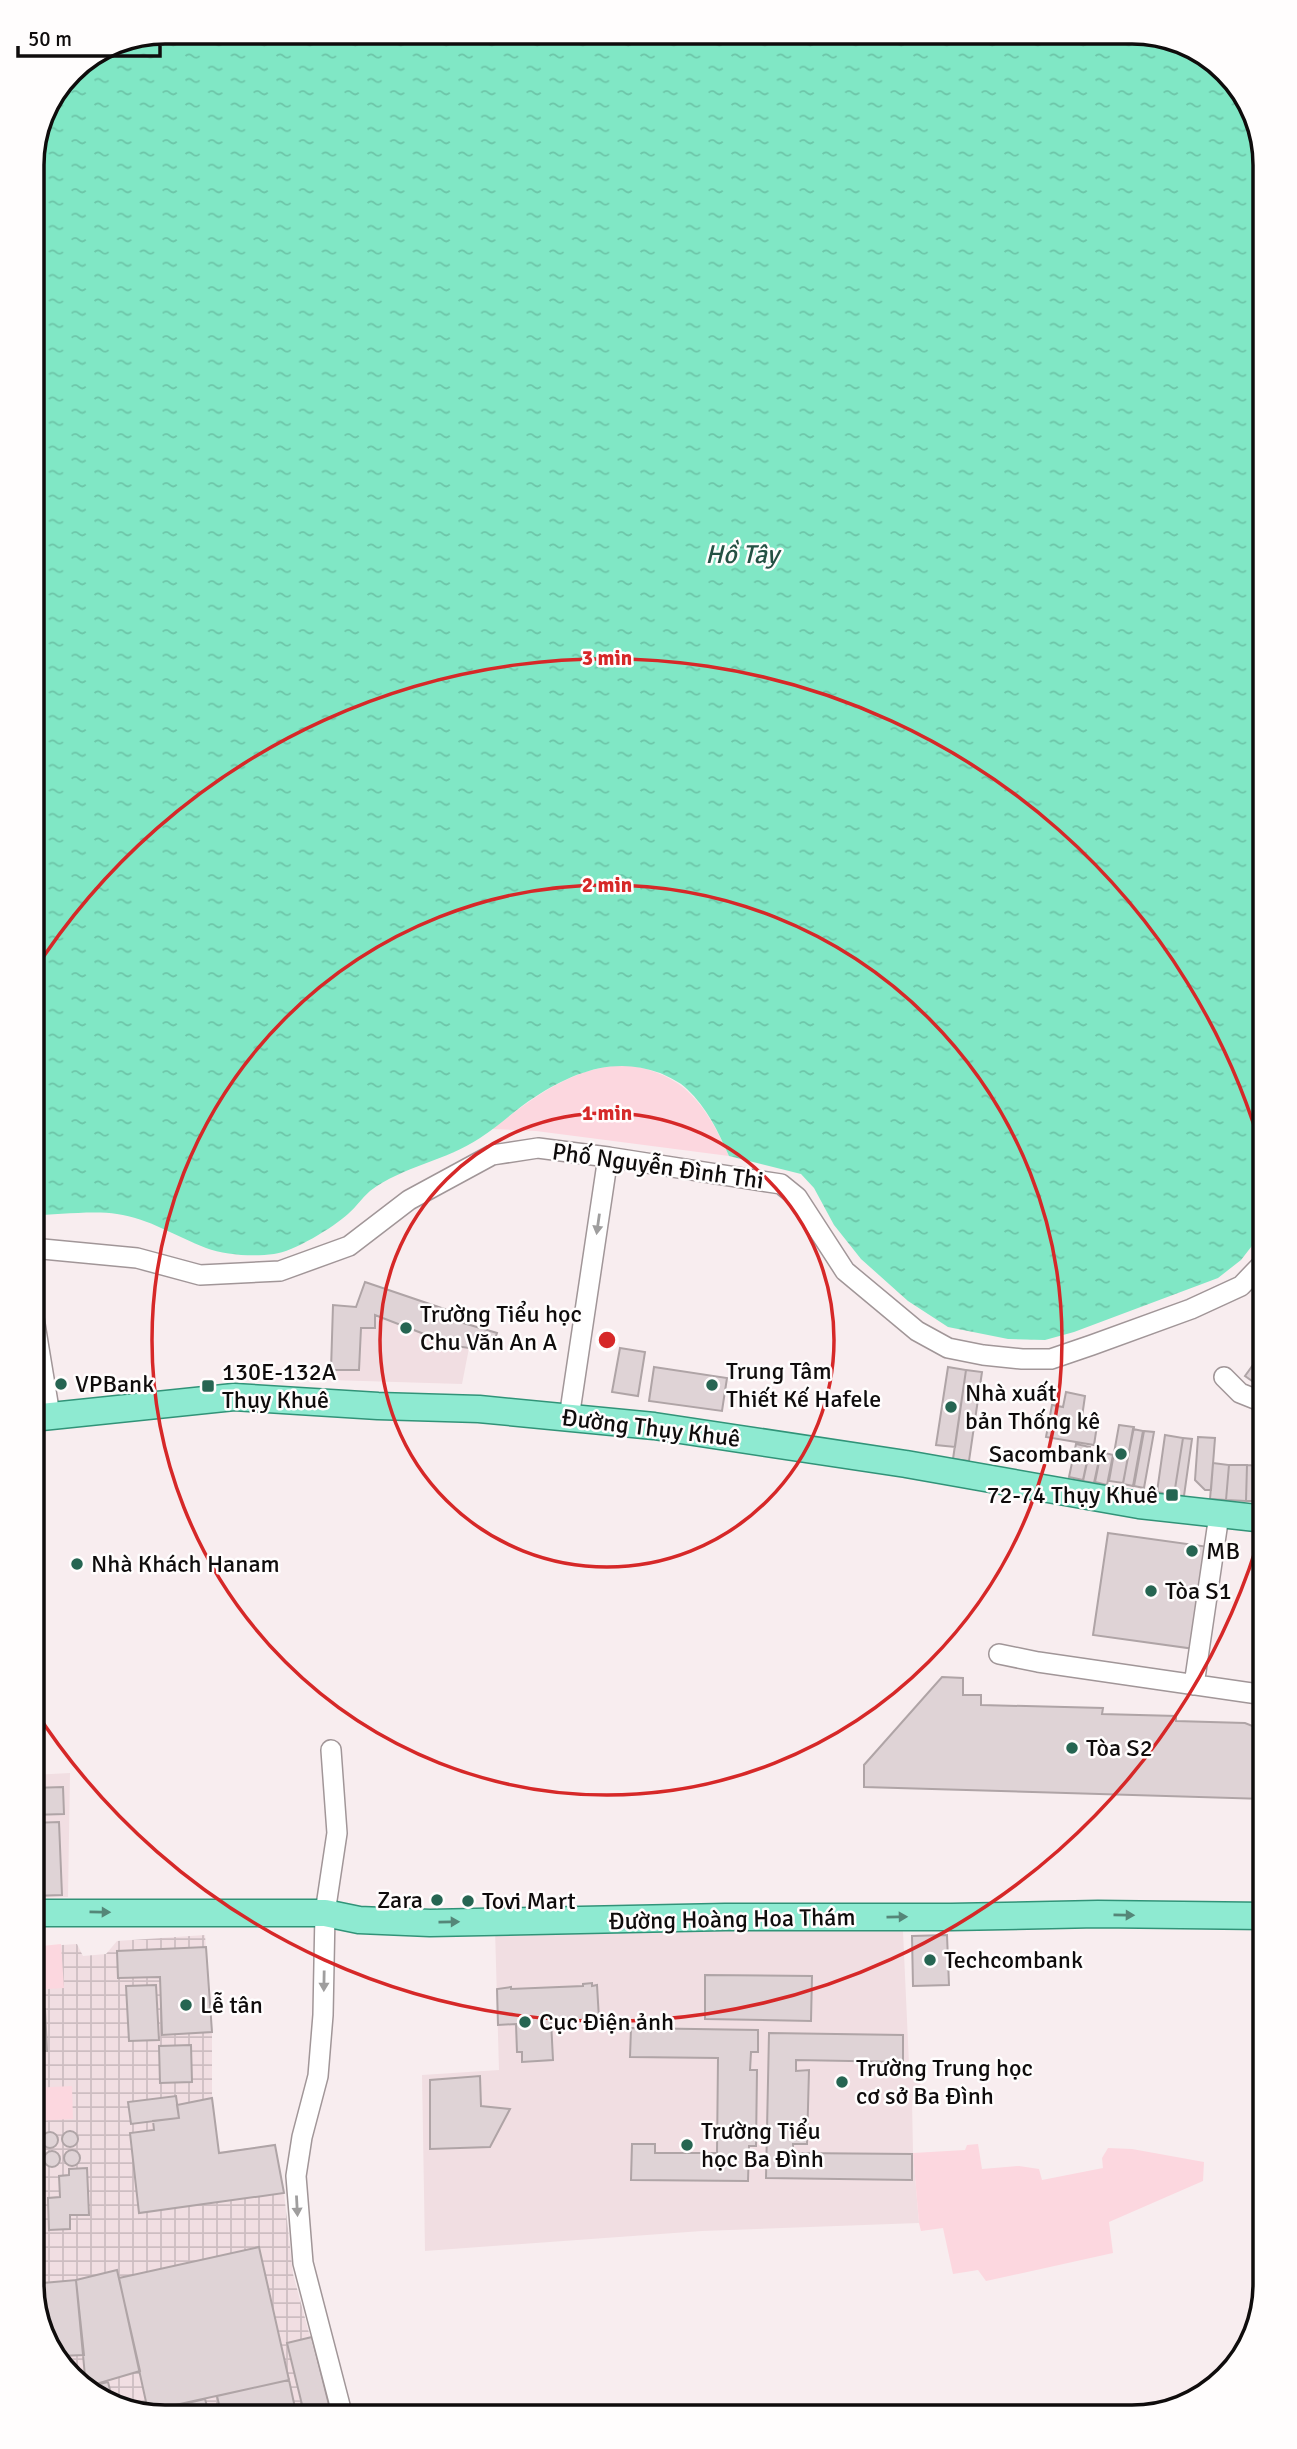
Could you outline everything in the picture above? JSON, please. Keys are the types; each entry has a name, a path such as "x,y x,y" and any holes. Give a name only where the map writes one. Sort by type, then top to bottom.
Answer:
{"main road":[{"name":"Đường Thụy Khuê","path":"44,1416 234,1397 479,1409 654,1426 906,1464 1139,1506 1253,1518"},
{"name":"Đường Hoàng Hoa Thám","path":"44,1913 325,1913 359,1920 430,1923 725,1917 1098,1914 1253,1916"}],"street":[{"name":"Phố Nguyễn Đình Thi","path":"44,1249 137,1258 200,1275 280,1271 349,1246 409,1200 492,1155 538,1148 781,1184 797,1197 845,1271 918,1331 948,1348 984,1355 1051,1359 1191,1309 1241,1286 1253,1274"},
{"path":"569,1418 608,1157"},
{"path":"1224,1377 1240,1393 1253,1398"},
{"path":"1194,1685 1219,1516"},
{"path":"999,1654 1253,1693"},
{"path":"331,1750 337,1833 325,1913 323,2015 318,2076 302,2137 296,2175 303,2263 340,2405"}],"shaded area":[{"path":"626,1065 664,1075 691,1094 712,1121 729,1156 536,1131 492,1129 554,1086 588,1071"},
{"name":"Trường Tiểu học Chu Văn An A","path":"365,1282 462,1315 460,1322 497,1333 491,1351 469,1348 462,1384 330,1380 333,1305 356,1307"},
{"path":"70,1773 68,1897 44,1898 44,1774"},
{"path":"495,1929 903,1931 909,2064 918,2064 922,2098 912,2100 919,2223 702,2231 425,2251 422,2075 499,2070"},
{"path":"205,1935 212,2032 212,2098 218,2152 275,2145 284,2193 293,2274 329,2405 157,2405 133,2401 104,2389 79,2370 53,2331 46,2308 44,2284 44,1946 77,1944 83,1956 106,1954 117,1941"},
{"path":"61,1944 64,1988 44,1989 44,1946"},
{"path":"72,2086 73,2119 44,2120 44,2087"},
{"path":"978,2144 982,2169 1019,2166 1039,2169 1042,2180 1103,2168 1102,2158 1108,2148 1132,2149 1204,2162 1203,2181 1109,2222 1113,2253 986,2281 978,2270 953,2274 943,2228 921,2231 913,2153 965,2150 967,2145"}],"water":[{"name":"Hồ Tây","path":"165,44 1140,44 1179,53 1218,79 1244,118 1251,141 1253,165 1253,1244 1241,1260 1218,1278 1074,1332 1045,1340 1008,1339 948,1327 908,1301 861,1259 834,1225 814,1188 801,1174 729,1156 706,1112 684,1086 660,1073 627,1066 595,1069 549,1088 467,1146 383,1182 333,1225 302,1244 282,1252 239,1255 222,1252 206,1248 140,1219 108,1213 44,1215 44,157 48,133 56,111 69,91 85,74 118,53 141,46"}],"building":[{"path":"365,1282 462,1315 460,1322 497,1333 491,1351 455,1346 375,1315 375,1328 361,1328 359,1370 331,1370 333,1305 356,1307"},
{"path":"620,1348 645,1352 638,1396 612,1392"},
{"path":"1253,1365 1253,1382 1245,1376"},
{"path":"654,1367 727,1378 722,1411 649,1401"},
{"name":"Nhà xuất bản Thống kê","path":"948,1367 966,1370 955,1447 936,1445"},
{"path":"966,1370 982,1372 969,1461 953,1459"},
{"path":"1066,1392 1085,1396 1082,1417 1098,1419 1094,1445 1046,1437 1052,1405 1063,1407"},
{"name":"Sacombank","path":"1119,1425 1134,1427 1123,1483 1109,1481"},
{"path":"1133,1429 1143,1431 1133,1486 1123,1484"},
{"path":"1144,1431 1154,1432 1144,1488 1134,1486"},
{"path":"1165,1435 1183,1438 1174,1495 1157,1492"},
{"path":"1198,1437 1215,1438 1211,1490 1205,1490 1195,1480"},
{"path":"1183,1438 1192,1439 1184,1496 1174,1495"},
{"path":"1076,1444 1090,1447 1083,1480 1069,1477"},
{"path":"1101,1452 1113,1455 1107,1485 1095,1482"},
{"path":"1088,1458 1099,1460 1094,1483 1083,1481"},
{"path":"1213,1463 1229,1465 1226,1500 1210,1499"},
{"path":"1229,1465 1247,1465 1246,1501 1226,1500"},
{"path":"1247,1465 1253,1466 1253,1501 1246,1501"},
{"name":"Tòa S1","path":"1108,1533 1209,1547 1195,1649 1093,1635"},
{"name":"Tòa S2","path":"942,1677 963,1678 963,1695 981,1695 981,1705 1103,1708 1102,1714 1176,1716 1176,1721 1245,1723 1253,1726 1253,1799 864,1787 864,1765"},
{"path":"63,1787 64,1814 44,1815 44,1788"},
{"path":"59,1822 62,1895 44,1896 44,1823"},
{"name":"Techcombank","path":"947,1935 949,1985 913,1986 912,1936"},
{"name":"Lễ tân","path":"206,1947 212,2032 162,2035 160,1977 118,1978 117,1951"},
{"path":"705,1975 812,1976 811,2021 705,2019"},
{"name":"Cục Điện ảnh","path":"592,1983 592,1986 597,1985 599,2019 551,2021 553,2060 522,2062 522,2052 517,2052 516,2024 498,2025 497,1989 583,1986"},
{"path":"156,1985 159,2040 129,2041 126,1986"},
{"path":"44,2009 45,2009 47,2051 44,2051"},
{"path":"631,2028 758,2030 758,2052 751,2052 750,2070 757,2070 756,2146 749,2146 748,2181 631,2180 632,2144 655,2144 655,2153 717,2153 718,2058 630,2057"},
{"path":"769,2033 903,2035 903,2062 796,2060 796,2071 809,2070 807,2144 793,2144 793,2153 912,2154 912,2180 766,2178"},
{"path":"191,2045 192,2082 160,2083 159,2046"},
{"path":"480,2076 481,2106 510,2109 490,2147 430,2149 430,2080"},
{"path":"176,2096 179,2118 131,2124 128,2102"},
{"path":"212,2098 219,2153 275,2145 284,2193 139,2213 130,2133 154,2130 153,2121 179,2118 177,2105"},
{"path":"70,2131 76,2133 76,2145 70,2147 64,2145 62,2139 64,2133"},
{"path":"50,2132 57,2137 56,2146 44,2146 44,2134"},
{"path":"72,2150 78,2152 78,2164 72,2166 66,2164 64,2158 66,2152"},
{"path":"52,2151 58,2153 58,2165 52,2167 46,2165 44,2159 46,2153"},
{"path":"87,2168 89,2215 70,2215 70,2229 49,2230 48,2198 60,2197 59,2176 69,2175 69,2169"},
{"path":"259,2247 289,2380 175,2405 146,2403 119,2278"},
{"path":"117,2270 140,2371 97,2384 85,2375 76,2280"},
{"path":"76,2280 84,2355 67,2356 60,2345 46,2308 44,2283"},
{"path":"312,2337 329,2405 302,2405 287,2343"},
{"path":"289,2380 294,2405 219,2405 217,2396"},
{"path":"108,2382 111,2392 104,2389 97,2384"},
{"path":"205,2399 207,2405 179,2405"}],"place":[{"name":"Trường Tiểu học Chu Văn An A","path":"406,1328"},
{"name":"VPBank","path":"61,1384"},
{"name":"Trung Tâm Thiết Kế Hafele","path":"712,1385"},
{"name":"130E-132A Thụy Khuê","path":"208,1386"},
{"name":"Nhà xuất bản Thống kê","path":"951,1407"},
{"name":"Sacombank","path":"1121,1454"},
{"name":"72-74 Thụy Khuê","path":"1172,1495"},
{"name":"MB","path":"1192,1551"},
{"name":"Nhà Khách Hanam","path":"77,1564"},
{"name":"Tòa S1","path":"1151,1591"},
{"name":"Tòa S2","path":"1072,1748"},
{"name":"Zara","path":"437,1900"},
{"name":"Tovi Mart","path":"468,1901"},
{"name":"Techcombank","path":"930,1960"},
{"name":"Lễ tân","path":"186,2005"},
{"name":"Cục Điện ảnh","path":"525,2022"},
{"name":"Trường Trung học cơ sở Ba Đình","path":"842,2082"},
{"name":"Trường Tiểu học Ba Đình","path":"687,2145"}]}
